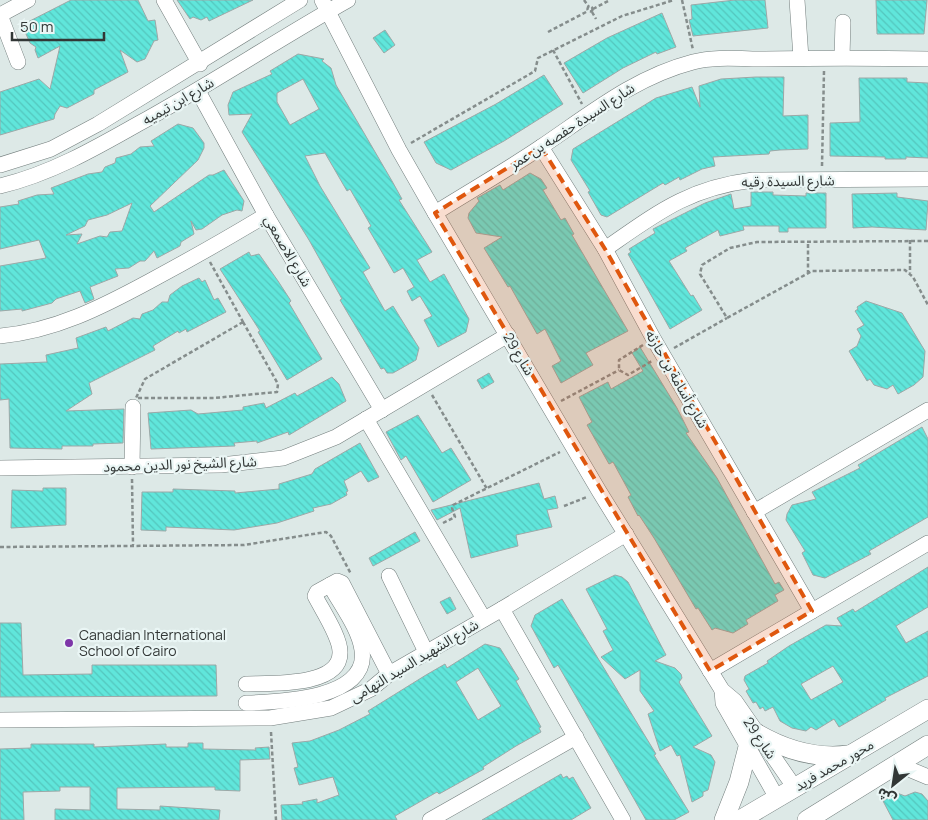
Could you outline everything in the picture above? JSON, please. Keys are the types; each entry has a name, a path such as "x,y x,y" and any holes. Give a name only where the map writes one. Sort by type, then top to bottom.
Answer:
{"main road":[{"name":"محور محمد فريد","path":"740,820 928,709"},
{"path":"724,820 752,740 824,756 852,755"},
{"path":"811,819 928,745"}],"street":[{"path":"18,62 0,15 28,0"},
{"path":"164,0 200,64"},
{"name":"شارع ابن تيميه","path":"0,165 51,149 98,124 200,64 300,0"},
{"name":"شارع ابن تيميه","path":"0,186 22,181 78,157 198,91 325,6 348,0"},
{"path":"797,0 801,58"},
{"name":"شارع 29","path":"325,6 399,150 600,491 722,690 723,703 794,788"},
{"path":"842,57 843,22"},
{"name":"شارع السيدة حفصه بن عمر","path":"435,213 541,147 587,114 643,80 695,61 842,57 928,59"},
{"name":"شارع الاصمعي","path":"198,91 266,214 382,410"},
{"name":"شارع أسامة بن حارثه","path":"541,147 605,249 662,355 812,611"},
{"name":"شارع السيدة رقيه","path":"605,249 669,205 703,190 730,183 753,180 928,179"},
{"path":"0,336 28,333 64,322 120,297 204,252 266,214"},
{"name":"شارع الشيخ نور الدين محمود","path":"0,468 132,467 248,463 283,458 311,449 366,420 508,335"},
{"path":"132,467 133,408"},
{"path":"754,512 928,410"},
{"path":"366,420 484,619"},
{"name":"شارع الشهيد السيد التهامى","path":"0,720 270,718 330,708 371,689 388,674 502,609 626,534"},
{"path":"710,671 928,543"},
{"path":"389,576 426,652"},
{"path":"246,694 314,687 342,675 349,668 353,650 327,586 337,581 342,584 388,674"},
{"path":"502,609 623,820"},
{"path":"430,820 576,738"},
{"name":"شارع 29","path":"752,740 778,798"},
{"path":"897,764 928,778"}],"path":[{"path":"584,0 596,19"},
{"path":"548,32 610,0"},
{"path":"399,150 535,71 538,58 622,16 674,0"},
{"path":"682,0 695,61"},
{"path":"553,50 587,114"},
{"path":"822,180 824,58"},
{"path":"910,240 910,273 928,305"},
{"path":"727,318 700,274 702,265 730,248 758,242 808,244 928,241"},
{"path":"808,244 808,272"},
{"path":"204,252 278,384 277,392 214,398 136,398 145,379 243,322"},
{"path":"619,370 628,375 808,272 900,270 910,273"},
{"path":"619,370 619,360 653,338"},
{"path":"550,406 619,370"},
{"path":"425,384 487,489"},
{"path":"431,530 455,517 453,505 573,445"},
{"path":"132,467 133,545"},
{"path":"564,506 600,491"},
{"path":"0,547 244,545 326,532 331,536 355,579"},
{"path":"270,718 276,820"}],"highlighted area":[{"path":"541,147 605,249 812,611 710,671 435,213"}],"building":[{"path":"71,0 138,0 148,21 155,20 158,40 154,41 145,59 137,62 120,50 128,72 94,90 94,94 67,108 60,106 54,119 0,135 0,92 39,79 50,89 60,46 38,58 35,50 36,47 30,43 22,25"},
{"path":"177,0 253,0 209,21 207,17 201,20 193,17 190,19"},
{"path":"735,0 765,0 768,28 693,36 689,20 692,19 691,5"},
{"path":"876,0 927,0 924,34 877,34"},
{"path":"662,13 676,47 657,54 656,52 623,68 583,93 564,63 607,38"},
{"path":"385,30 395,45 384,53 373,38"},
{"path":"298,54 324,59 322,61 331,68 336,85 402,199 399,200 432,252 417,260 430,282 444,274 469,319 466,332 438,347 424,320 432,316 420,296 412,301 407,291 414,287 403,268 394,273 368,228 371,226 350,189 347,191 325,153 305,156 320,186 370,268 363,272 385,311 393,306 419,348 416,360 393,373 387,373 384,368 381,369 340,300 342,299 309,240 242,132 252,114 229,115 228,105 233,92 272,74 270,71","holes":["303,79 319,109 290,125 277,102 277,93"]},
{"path":"544,75 563,104 504,141 451,170 436,163 424,142 496,104"},
{"path":"784,77 783,116 808,115 808,149 770,151 769,154 713,157 715,166 702,169 680,180 679,177 665,185 663,183 607,217 601,215 588,192 590,191 571,160 573,149 656,98 692,87 700,107 699,86 721,79"},
{"path":"859,78 907,78 907,82 928,83 928,158 906,157 906,159 885,159 885,157 830,156 830,123 860,122"},
{"path":"178,124 193,128 204,143 204,148 198,160 150,206 154,212 209,175 224,170 244,201 242,211 237,210 222,215 202,229 196,230 191,221 194,234 181,242 180,246 157,258 154,251 145,261 140,261 129,268 115,269 118,276 90,287 94,299 85,303 80,291 56,299 52,303 22,311 22,309 0,311 0,266 46,258 39,240 0,249 0,207 19,204 18,201 37,195 54,194 51,188 88,174 102,172 105,167 115,163 116,158 131,154 140,147 154,146 151,141","holes":["132,203 122,231 110,232 107,237 100,236 77,244 82,234 66,235 85,226 88,220 107,215"]},
{"path":"530,173 541,179 547,188 543,190 561,220 565,218 574,234 572,235 628,331 586,353 593,365 561,383 552,366 561,361 545,329 537,334 510,286 508,287 484,248 502,237 476,233 468,218 469,213 479,201 477,198 500,185 503,190"},
{"path":"751,192 773,192 773,195 806,196 806,193 826,193 826,228 788,228 788,232 779,232 779,226 743,226 744,230 720,236 718,230 685,248 687,251 669,261 702,310 670,329 628,254 631,252 629,249 655,233 653,229 705,203 731,194 734,209 751,206"},
{"path":"897,193 897,197 928,201 926,230 872,227 853,228 852,194"},
{"path":"249,252 251,256 259,254 278,281 322,359 287,380 258,332 260,331 220,269"},
{"path":"199,278 202,282 205,280 214,300 218,298 226,312 187,332 186,329 179,333 178,331 153,346 155,350 89,383 92,394 66,411 124,409 123,443 93,444 93,446 62,446 62,449 10,448 9,399 0,400 0,364 47,362 46,355 78,348 76,338 106,327 108,331 133,318 140,319 142,314 153,310 162,302 168,302 170,295 182,286"},
{"path":"866,301 902,313 925,351 923,377 914,385 898,394 893,385 887,389 874,385 870,379 867,381 849,351 857,346 861,336 857,329 864,325 855,311 858,309 857,307"},
{"path":"640,347 677,408 689,432 686,433 717,478 775,584 779,582 784,590 775,595 778,601 746,620 748,624 733,633 715,628 712,630 698,608 696,609 654,538 638,516 628,497 631,495 613,462 609,464 587,425 592,422 579,397 608,382 611,389 643,371 632,353"},
{"path":"489,373 494,382 482,389 477,380"},
{"path":"332,377 339,384 346,401 289,435 288,432 257,443 257,441 234,443 235,446 151,449 148,413 191,410 198,414 243,410 243,407 264,403 266,408 295,393 297,396"},
{"path":"418,415 442,453 451,448 471,480 433,502 406,456 401,460 386,432"},
{"path":"922,427 928,439 928,517 869,551 871,554 825,578 813,575 802,553 805,551 786,520 792,505 816,499 812,492 860,468 858,465"},
{"path":"360,443 379,477 368,482 361,471 344,481 348,491 346,492 347,495 331,504 313,508 314,511 277,523 234,530 166,527 166,531 141,530 142,492 173,492 173,489 235,491 235,493 279,489 279,484 312,474 315,469"},
{"path":"539,483 544,499 555,496 558,508 547,510 552,527 516,535 518,546 471,558 460,508 437,520 431,510"},
{"path":"43,488 66,488 66,525 11,528 12,490 43,491"},
{"path":"415,532 420,541 373,566 369,558"},
{"path":"928,567 928,607 896,626 906,643 928,631 928,676 885,698 886,700 839,727 834,719 816,730 811,727 806,731 792,728 780,721 773,707 765,711 763,707 760,709 756,702 753,703 746,691 749,689 744,680 745,676 768,663 767,661 789,646 826,625 842,626 837,618 853,609 855,612","holes":["833,666 843,682 811,700 801,684"]},
{"path":"615,575 622,577 628,582 666,655 655,661 675,668 681,674 682,678 679,682 712,736 693,747 711,755 715,762 708,790 703,792 703,796 692,802 680,755 677,756 671,745 660,751 648,714 654,711 640,691 640,670 625,679 601,657 613,650 603,631 607,629 586,589"},
{"path":"450,597 456,609 447,614 440,602"},
{"path":"562,599 689,812 674,820 646,820 558,665 554,668 531,626 535,615"},
{"path":"0,623 21,623 23,675 92,674 92,665 216,665 217,696 0,697"},
{"path":"485,644 500,648 519,679 516,681 541,727 539,728 541,732 483,767 484,769 439,794 437,792 395,816 397,820 282,820 281,805 303,804 302,802 317,799 317,803 339,795 333,777 299,785 294,768 298,767 292,743 310,741 339,730 370,714 368,711 445,664 447,668","holes":["478,668 501,706 478,720 456,682"]},
{"path":"188,743 203,743 203,749 256,750 255,748 269,747 270,759 240,760 240,791 215,790 215,787 117,788 117,809 160,810 160,806 220,810 219,820 55,820 55,809 90,810 90,787 60,787 60,791 23,792 24,820 0,820 0,749 31,748 31,744 94,744 94,747 166,744 166,747 188,747"},
{"path":"561,774 563,778 567,776 569,779 573,777 591,808 571,820 482,820"},
{"path":"915,792 922,794 928,801 928,820 893,820 883,801 897,793 905,796"}],"place":[{"name":"Canadian International School of Cairo","path":"69,643"}]}
